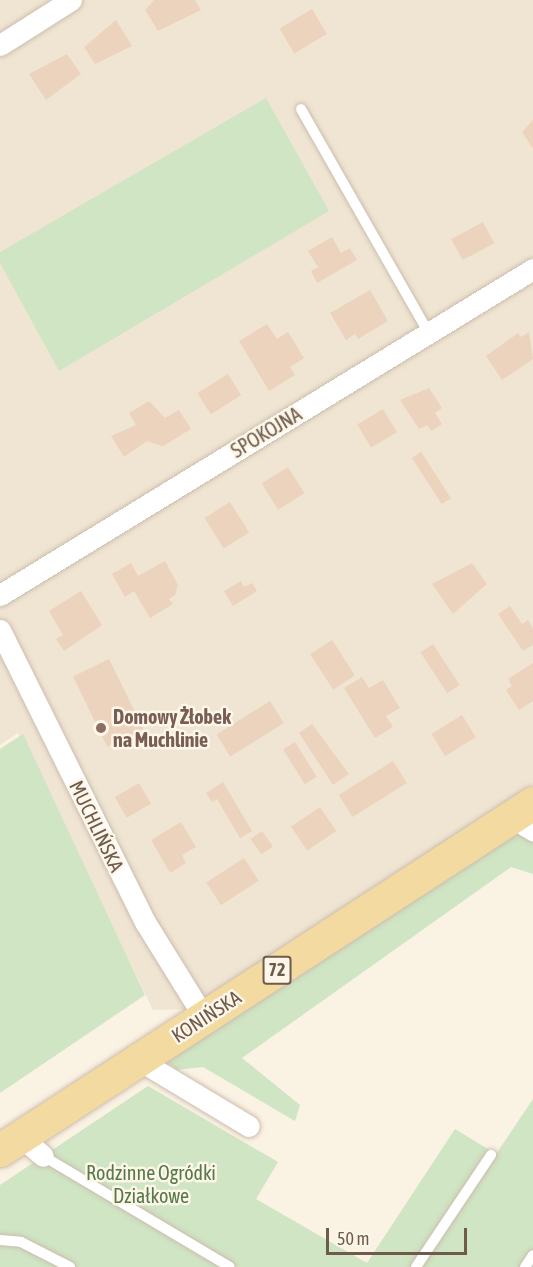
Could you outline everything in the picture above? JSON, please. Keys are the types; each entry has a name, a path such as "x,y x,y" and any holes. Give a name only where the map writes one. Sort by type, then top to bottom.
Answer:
{"main road":[{"name":"KONIŃSKA","path":"21,1147 139,1060 204,1017 526,817"}],"street":[{"path":"0,45 71,0"},
{"name":"SPOKOJNA","path":"0,595 533,269"},
{"name":"MUCHLIŃSKA","path":"0,630 145,922 204,1017"},
{"path":"139,1060 249,1126"}],"lane":[{"path":"301,109 429,333"},
{"path":"21,1147 230,1267"},
{"path":"416,1267 491,1155"},
{"path":"0,1240 21,1242 70,1267"},
{"path":"525,1267 533,1255"}],"shaded area":[{"path":"0,0 533,0 533,784 191,1009 153,1010 18,733 0,745"}],"green space":[{"path":"266,98 329,211 59,371 0,263 0,252"},
{"path":"23,734 145,995 0,1093 0,749"},
{"path":"519,833 533,840 533,874 511,867 242,1058 300,1105 295,1121 203,1067 176,1070 160,1055 498,834"},
{"name":"Rodzinne Ogródki Działkowe","path":"148,1086 278,1162 256,1199 367,1263 455,1129 496,1154 533,1099 533,1267 0,1267 0,1185"}],"building":[{"path":"154,0 195,0 201,10 158,31 145,10"},
{"path":"312,9 327,34 294,53 279,29"},
{"path":"116,20 132,46 95,64 84,47"},
{"path":"67,54 81,74 46,100 29,74"},
{"path":"533,120 533,149 522,132"},
{"path":"483,222 494,243 462,260 451,239"},
{"path":"332,237 341,253 350,248 357,260 317,283 311,271 318,267 308,251"},
{"path":"370,290 388,321 358,339 355,334 346,340 330,313"},
{"path":"267,324 277,339 288,332 304,358 290,367 295,375 269,391 239,341"},
{"path":"529,332 533,359 502,380 486,356 518,333 521,337"},
{"path":"228,374 241,395 211,414 197,393"},
{"path":"429,388 442,408 435,413 442,424 431,431 427,425 419,429 400,400"},
{"path":"149,401 165,418 179,410 191,429 163,446 147,441 124,457 111,436 136,425 129,413"},
{"path":"383,409 397,432 371,448 357,424"},
{"path":"421,452 451,498 442,504 412,458"},
{"path":"288,467 304,493 278,510 262,483"},
{"path":"230,502 249,533 224,548 205,518"},
{"path":"165,561 178,585 175,595 169,599 173,604 150,618 134,591 125,597 112,574 131,563 138,576"},
{"path":"472,563 487,584 453,614 432,584"},
{"path":"241,581 244,587 252,583 257,591 233,606 224,591"},
{"path":"81,591 102,625 64,651 56,639 63,635 49,611"},
{"path":"510,606 522,624 528,620 533,628 533,645 523,651 498,614"},
{"path":"332,640 355,675 333,689 310,654"},
{"path":"433,644 460,685 447,693 420,652"},
{"path":"109,659 143,729 107,747 73,677"},
{"path":"533,663 533,701 519,710 506,690 512,686 508,679"},
{"path":"362,677 369,688 383,680 400,708 386,716 393,727 375,738 344,688"},
{"path":"270,701 284,723 230,756 217,734"},
{"path":"462,715 476,737 445,756 431,734"},
{"path":"312,724 349,774 333,785 299,733"},
{"path":"295,742 317,777 305,784 283,749"},
{"path":"393,761 407,783 353,817 339,795"},
{"path":"223,782 252,831 240,838 217,799 212,802 206,793"},
{"path":"139,783 151,804 127,818 115,797"},
{"path":"320,807 336,831 307,851 291,827"},
{"path":"181,822 196,847 182,855 186,863 170,873 151,840"},
{"path":"262,831 273,847 261,855 251,839"},
{"path":"244,858 259,881 221,905 206,883"}],"place":[{"name":"Domowy Żłobek na Muchlinie","path":"101,728"}]}
